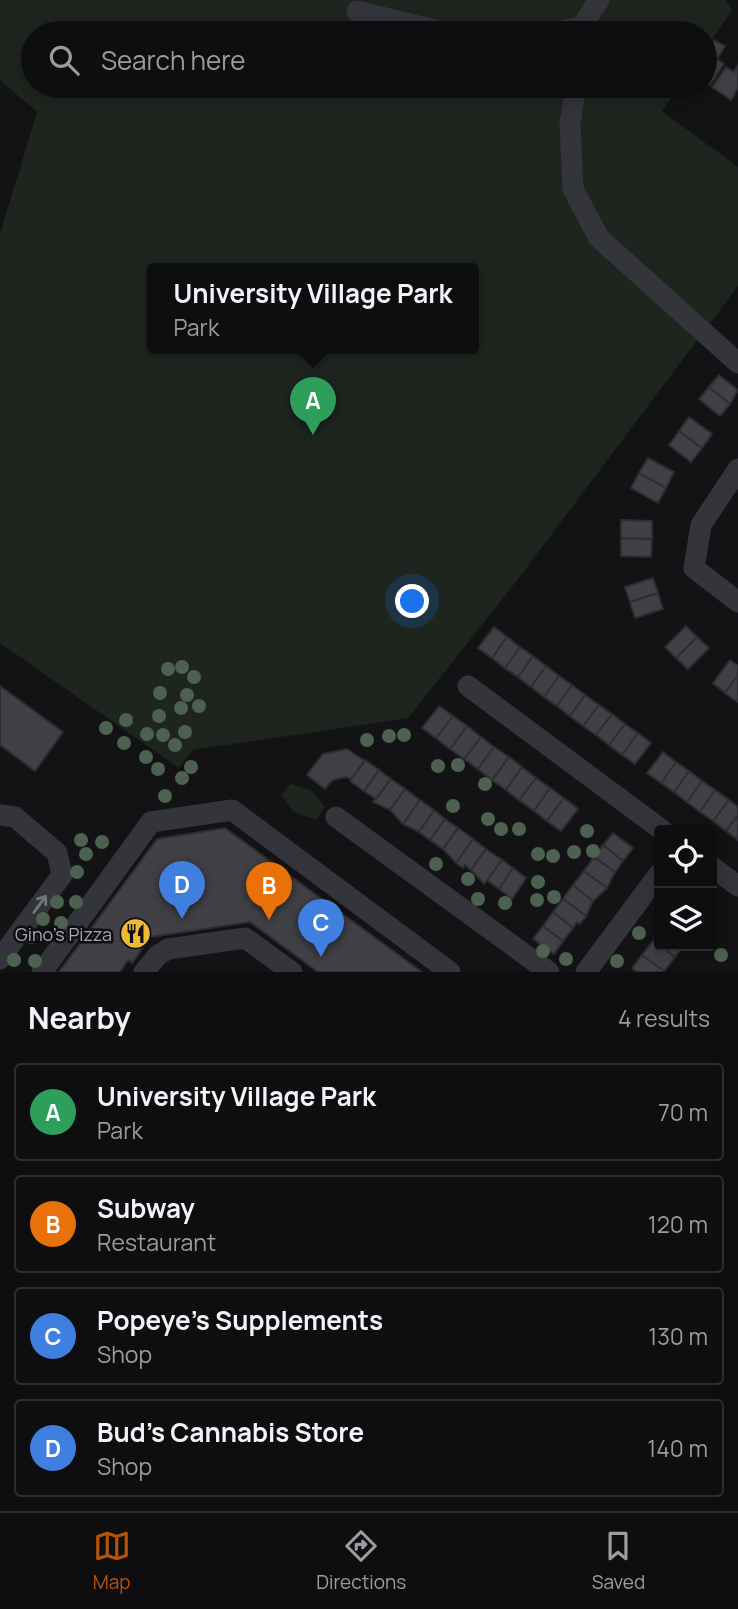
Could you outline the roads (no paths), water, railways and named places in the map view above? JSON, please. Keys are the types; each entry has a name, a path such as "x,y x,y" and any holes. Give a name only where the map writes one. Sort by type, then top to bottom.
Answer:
{"street":[{"path":"586,21 599,0"},
{"path":"357,10 400,21"},
{"path":"574,98 570,123 573,189 599,239 738,363"},
{"path":"738,469 701,525 694,568 738,602"},
{"path":"468,686 655,825"},
{"path":"42,972 151,822 232,810 450,972"},
{"path":"0,816 15,817 57,853 62,874 0,959"},
{"path":"336,817 549,972"},
{"path":"717,871 738,886"},
{"path":"586,972 654,881"},
{"path":"144,972 157,956 168,949 245,938 292,972"}],"place":[{"name":"University Village Park","path":"313,435"},
{"name":"Bud’s Cannabis Store","path":"182,919"},
{"name":"Subway","path":"269,920"},
{"name":"Gino's Pizza","path":"135,934"},
{"name":"Popeye's Supplements","path":"321,957"}]}
